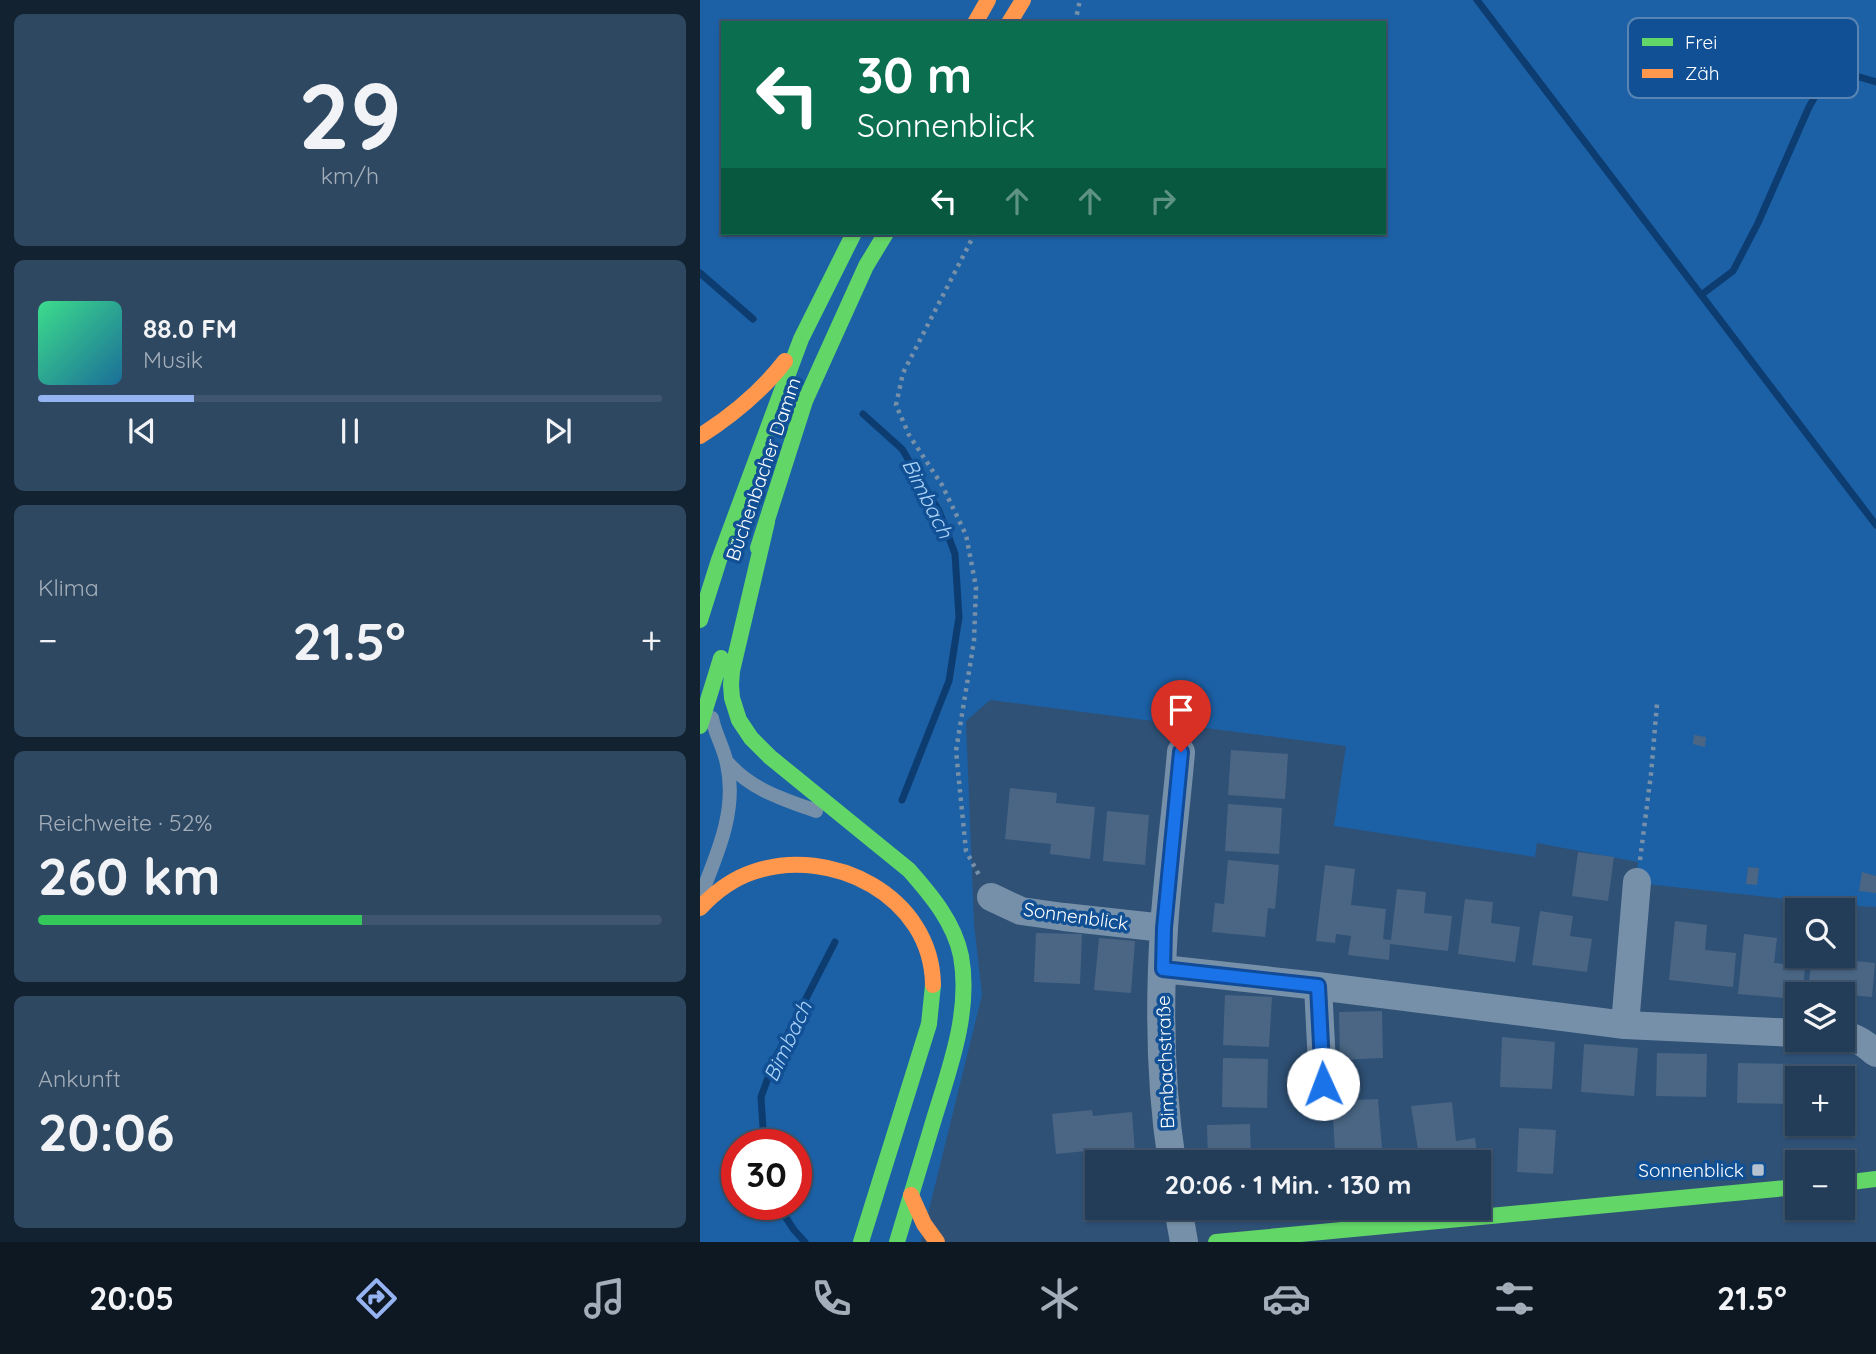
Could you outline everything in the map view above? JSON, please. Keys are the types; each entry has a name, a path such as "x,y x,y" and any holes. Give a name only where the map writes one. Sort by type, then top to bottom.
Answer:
{"main road":[{"path":"976,21 988,0"},
{"path":"1010,21 1023,0"},
{"name":"Büchenbacher Damm","path":"705,624 719,561 801,339 853,235"},
{"name":"Büchenbacher Damm","path":"700,726 805,401 866,266 885,235"},
{"path":"700,436 726,419 759,391 801,339"},
{"path":"767,523 732,671 730,692 741,727 753,742 909,870 942,910 956,935 962,959 964,990 954,1053 897,1242"},
{"path":"700,908 714,893 741,876 762,869 811,866 837,869 859,876 880,888 916,926 929,955 933,978 929,1024 861,1242"},
{"path":"1855,1182 1876,1180"},
{"path":"1216,1242 1288,1238 1785,1188"},
{"path":"911,1195 924,1224 937,1242"}],"street":[{"name":"Bimbachstraße","path":"1170,1150 1163,1077 1164,928 1181,752"},
{"path":"1625,1025 1637,882"},
{"name":"Sonnenblick","path":"991,897 1021,911 1164,928"},
{"path":"1163,969 1625,1025 1785,1032"},
{"path":"1318,986 1323,1084"},
{"path":"1855,1037 1876,1053"},
{"path":"1180,1220 1184,1242"}],"lane":[{"path":"700,897 724,834 731,787 727,762 713,725 708,698 707,652"},
{"path":"727,762 739,775 764,791 854,825"}],"path":[{"path":"1076,21 1080,0"},
{"path":"974,235 903,373 896,405 909,435 942,485 966,535 976,587 974,641 956,751 966,851 991,897"},
{"path":"1637,882 1657,704"}],"shaded area":[{"path":"700,0 1876,0 1876,907 1855,906 1855,898 1785,899 1636,883 1638,862 1537,843 1535,857 1334,826 1346,746 990,700 966,721 974,924 982,995 921,1242 700,1242"}],"building":[{"path":"1694,735 1706,737 1705,747 1693,744"},
{"path":"1231,750 1288,754 1285,799 1228,795"},
{"path":"1010,788 1057,793 1056,803 1095,807 1090,859 1050,854 1051,844 1005,839"},
{"path":"1228,804 1282,808 1279,854 1225,851"},
{"path":"1107,811 1149,815 1145,865 1103,861"},
{"path":"1578,852 1614,857 1608,901 1572,896"},
{"path":"1228,860 1279,865 1275,909 1268,908 1265,937 1212,932 1215,903 1224,904"},
{"path":"1325,865 1355,869 1351,905 1386,909 1383,939 1391,940 1397,889 1426,892 1424,913 1452,916 1448,951 1390,944 1389,960 1348,955 1351,936 1336,934 1335,943 1316,941"},
{"path":"1748,867 1759,868 1757,885 1746,884"},
{"path":"1862,872 1876,876 1876,893 1859,891"},
{"path":"1465,899 1493,902 1491,923 1520,927 1515,962 1458,954"},
{"path":"1540,911 1573,916 1570,936 1592,939 1587,972 1532,965"},
{"path":"1675,921 1707,925 1705,950 1736,953 1733,987 1669,980"},
{"path":"1036,933 1082,934 1080,984 1034,982"},
{"path":"1744,934 1777,938 1774,963 1785,964 1785,968 1805,968 1804,982 1785,982 1785,998 1738,994"},
{"path":"1099,938 1135,941 1131,993 1094,990"},
{"path":"1855,961 1875,963 1872,997 1855,995 1855,982 1809,982 1811,968 1855,968"},
{"path":"1225,995 1272,997 1269,1047 1223,1045"},
{"path":"1382,1011 1383,1058 1340,1060 1339,1012"},
{"path":"1502,1037 1555,1042 1552,1089 1500,1087"},
{"path":"1584,1044 1638,1048 1634,1096 1581,1092"},
{"path":"1657,1053 1707,1054 1706,1097 1656,1096"},
{"path":"1223,1058 1268,1059 1267,1108 1222,1107"},
{"path":"1738,1063 1798,1064 1785,1066 1785,1104 1737,1103"},
{"path":"1378,1099 1382,1149 1335,1150 1332,1101"},
{"path":"1452,1102 1456,1141 1475,1138 1476,1150 1418,1150 1411,1106"},
{"path":"1855,1106 1856,1137 1799,1138 1855,1136"},
{"path":"1092,1110 1093,1116 1132,1112 1135,1150 1085,1150 1056,1154 1052,1114"},
{"path":"1250,1124 1251,1150 1208,1150 1207,1125"},
{"path":"1519,1128 1556,1130 1553,1174 1517,1172"}],"waterway":[{"path":"1477,0 1876,525"},
{"path":"1858,77 1876,82"},
{"path":"1701,295 1733,271 1758,223 1814,98"},
{"name":"Bimbach","path":"700,273 753,319"},
{"name":"Bimbach","path":"863,414 902,449 939,511 955,554 959,617 949,681 902,800"},
{"name":"Bimbach","path":"763,1129 761,1097 775,1059 835,942"},
{"name":"Bimbach","path":"787,1220 805,1242"}],"traffic: fast":[{"path":"700,620 719,560 801,339 853,235"},
{"path":"758,548 805,401 866,266 885,235"},
{"path":"767,522 732,671 732,698 739,720 751,738 770,757 909,870 947,920 961,956 963,997 957,1039 897,1242"},
{"path":"700,726 721,658"},
{"path":"861,1242 929,1024 933,985"},
{"path":"1855,1182 1876,1179"},
{"path":"1216,1242 1785,1188"}],"traffic: slow":[{"path":"976,21 988,0"},
{"path":"1010,21 1023,0"},
{"path":"700,436 746,402 785,361"},
{"path":"700,908 724,887 753,872 783,865 814,866 844,872 872,885 896,903 915,926 928,953 933,985"},
{"path":"911,1195 924,1224 937,1242"}],"place":[{"name":"Sonnenblick","path":"1758,1170"}],"route":[{"path":"1181,752 1164,928 1163,969 1318,986 1323,1084"}]}
